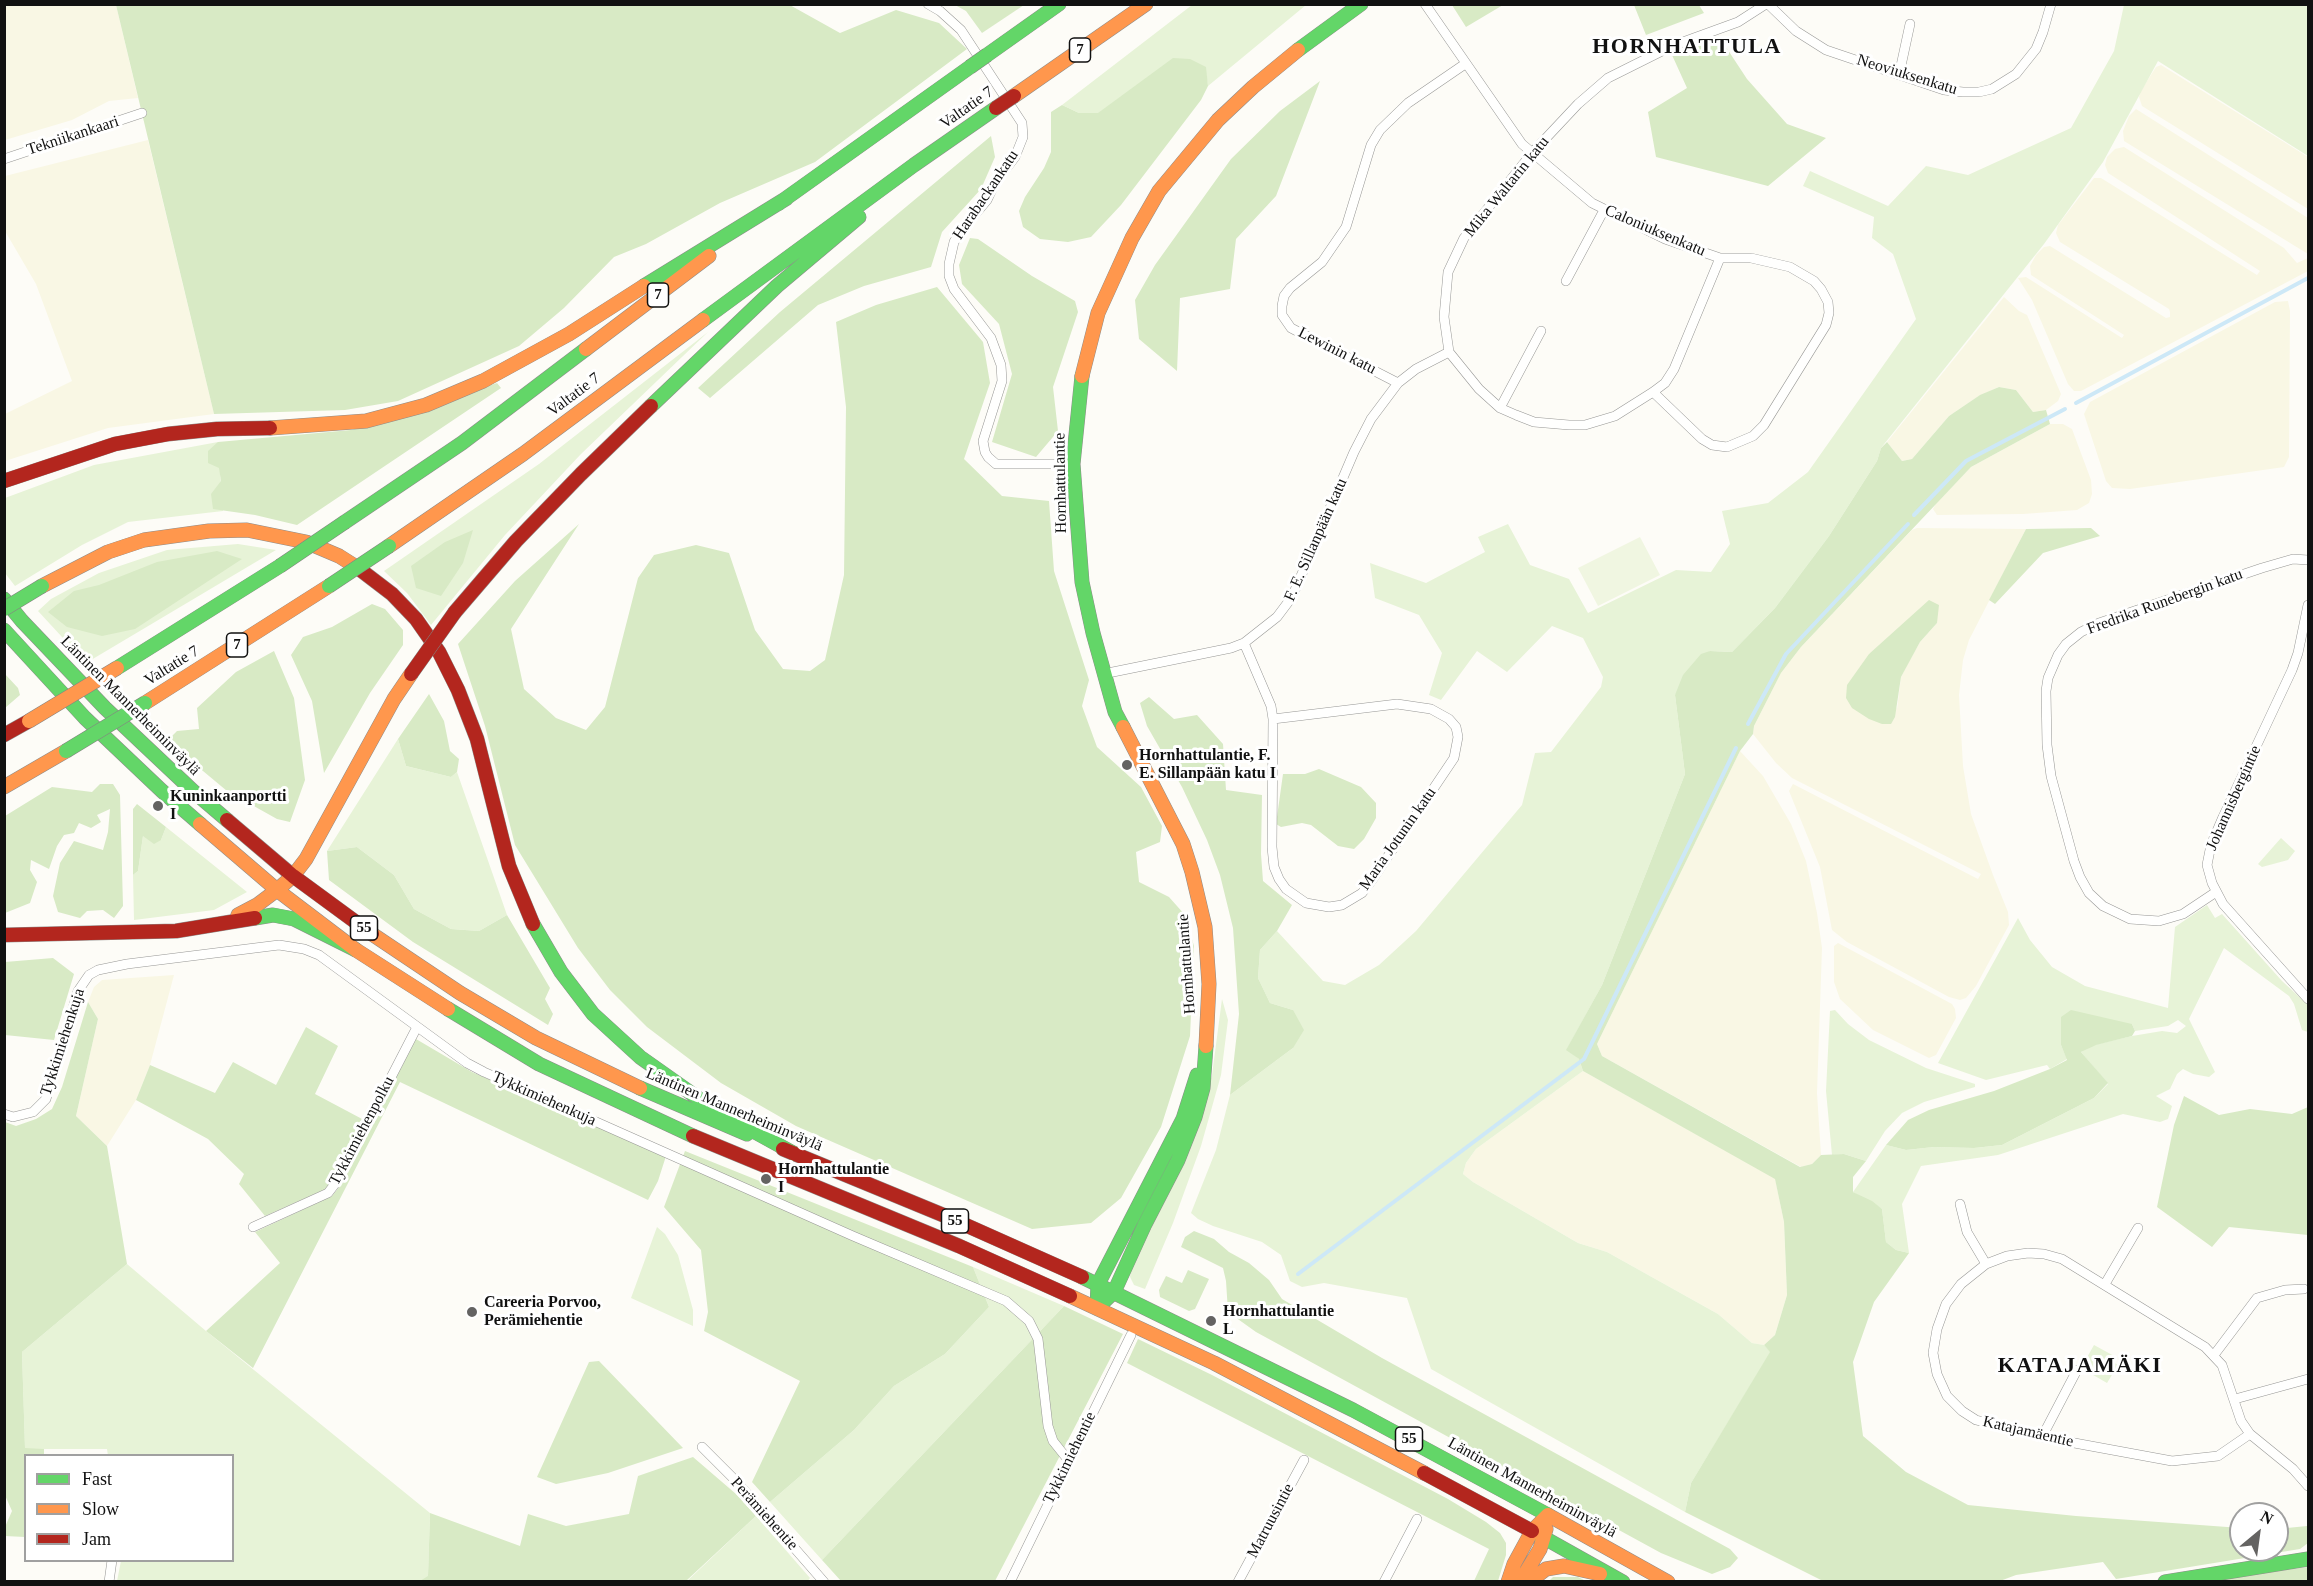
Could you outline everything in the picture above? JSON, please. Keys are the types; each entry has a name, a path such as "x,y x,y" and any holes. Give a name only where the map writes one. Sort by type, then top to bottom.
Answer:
{"main road":[{"name":"Valtatie 7","path":"4,735 29,722 280,566 462,443 787,198 1059,4"},
{"name":"Valtatie 7","path":"4,787 145,703 389,546 523,454 914,165 1146,4"},
{"name":"Hornhattulantie","path":"1097,1308 1114,1292 1178,1160 1195,1117 1203,1088 1209,1014 1206,939 1192,872 1183,844 1115,712 1103,674 1082,582 1075,514 1073,464 1080,384 1098,313 1132,238 1159,190 1218,120 1253,87 1299,49 1361,4"},
{"path":"215,925 257,905 293,876 306,860 394,699 455,612 516,541 581,474 777,286 856,220 914,165"},
{"path":"4,481 115,444 168,434 217,429 295,428 366,422 426,405 483,381 569,334 705,247 787,198"},
{"path":"4,609 100,556 144,540 209,531 247,530 306,542 339,556 370,575 416,619 439,652 458,690 477,739 508,866 535,930 561,972 593,1014 640,1057 716,1110 795,1154"},
{"name":"Läntinen Mannerheiminväylä","path":"4,599 22,621 113,716 193,791 293,876 379,939 460,993 536,1038 694,1113 943,1215 1098,1284 1332,1399 1668,1581"},
{"name":"55","path":"4,630 93,726 162,791 277,890 356,950 539,1064 707,1142 959,1246 1097,1308 1214,1364 1384,1451 1532,1531"},
{"path":"4,935 176,931 273,915 294,919 356,950"},
{"name":"Hornhattulantie","path":"1097,1308 1098,1284 1183,1119 1205,1044"},
{"path":"1508,1581 1514,1564 1532,1531 1548,1515"},
{"path":"1520,1581 1545,1538 1548,1515"},
{"path":"1532,1531 1620,1580"},
{"path":"2168,1581 2308,1559"},
{"path":"1529,1581 1546,1569 1564,1566 1620,1580"}],"street":[{"name":"Harabackankatu","path":"928,4 940,11 961,30 1022,123 1023,137 1015,157 995,183 987,200 954,242 949,264 948,276 954,290 991,338 1001,365 1002,381 983,441 985,452 996,464 1073,464"},
{"name":"Caloniuksenkatu","path":"1425,4 1522,144 1604,210 1665,239 1720,258 1765,259 1790,267 1814,281 1828,302 1829,313 1826,326 1764,425 1753,436 1739,444 1727,447 1712,445 1702,439 1653,392"},
{"name":"Neoviuksenkatu","path":"1767,4 1796,31 1813,43 1854,60 1944,90 1963,92 1979,92 2002,84 2021,68 2036,49 2051,4"},
{"name":"Mika Waltarin katu","path":"1720,258 1674,369 1665,382 1653,392 1615,416 1585,425 1552,425 1534,422 1500,408 1467,377 1449,352 1444,317 1448,272 1464,238 1532,153 1578,104 1608,78 1672,46 1738,22 1767,4"},
{"path":"1899,75 1910,24"},
{"name":"Lewinin katu","path":"1398,383 1291,328 1282,315 1284,296 1290,288 1322,262 1343,233 1352,212 1371,145 1380,130 1408,103 1465,64"},
{"name":"Tekniikankaari","path":"4,159 142,113"},
{"path":"1566,282 1604,210"},
{"path":"1500,408 1541,331"},
{"name":"F. E. Sillanpään katu","path":"1103,674 1231,648 1244,643 1277,617 1292,597 1354,452 1371,419 1398,383 1416,369 1449,352"},
{"name":"Fredrika Runebergin katu","path":"2216,892 2183,914 2159,921 2130,919 2103,906 2089,893 2074,861 2051,776 2046,691 2048,678 2058,655 2066,644 2081,632 2099,623 2262,568 2293,559 2308,560"},
{"name":"Johannisbergintie","path":"2308,605 2292,670 2211,845 2207,865 2216,892 2223,904 2308,999"},
{"name":"Maria Jotunin katu","path":"1244,643 1271,706 1273,719 1272,847 1274,867 1286,889 1306,903 1329,907 1342,905 1362,893 1372,880 1454,758 1458,737 1456,727 1449,719 1431,709 1396,704 1273,719"},
{"name":"Tykkimiehenkuja","path":"4,1114 14,1117 33,1112 46,1099 78,991 89,975 108,968 256,948 291,946 319,955 467,1063 484,1072 853,1236 1006,1300 1029,1321 1038,1339 1048,1426 1053,1441 1069,1461"},
{"name":"Tykkimiehenpolku","path":"253,1227 328,1193 338,1180 417,1027"},
{"path":"1960,1204 1967,1232 1986,1264"},
{"path":"2105,1284 2138,1228"},
{"name":"Katajamäentie","path":"2250,1434 2218,1456 2172,1461 2042,1437 1976,1420 1962,1411 1947,1396 1936,1374 1933,1353 1937,1329 1946,1304 1961,1284 1986,1264 2007,1256 2028,1253 2062,1259 2105,1284 2214,1355 2222,1365 2241,1421 2250,1434 2293,1469 2308,1486"},
{"path":"2214,1355 2257,1298 2285,1290 2304,1289"},
{"name":"Tykkimiehentie","path":"1010,1581 1131,1335"},
{"path":"2042,1437 2077,1370"},
{"path":"2235,1399 2308,1379"},
{"name":"Perämiehentie","path":"702,1447 736,1481 824,1581"},
{"name":"Matruusintie","path":"1238,1581 1304,1460"},
{"path":"1384,1581 1417,1519"},
{"path":"109,1581 112,1562"}],"shaded area":[{"path":"5,4 116,5 138,98 109,101 72,120 5,140"},
{"path":"2161,65 2308,157 2308,209 2142,106 2140,92 2156,67"},
{"path":"2136,109 2308,218 2308,254 2124,141 2123,131 2129,116"},
{"path":"148,140 214,414 108,428 5,461 5,414 72,381 36,284 5,231 5,176"},
{"path":"2124,147 2284,248 2297,263 2308,258 2308,271 2081,391 2074,391 2068,384 2032,300 2018,278 2026,277 2122,338 2124,335 2031,275 2030,266 2044,247 2050,246 2166,318 2170,317 2169,309 2060,242 2056,233 2058,225 2094,178 2101,178 2257,275 2260,271 2108,173 2105,165 2107,157 2115,149"},
{"path":"2004,297 2027,315 2061,394 2058,401 2046,410 2033,412 2016,390 1999,387 1979,396 1949,416 1912,459 1902,461 1887,442"},
{"path":"2288,301 2290,311 2289,457 2284,467 2130,489 2112,488 2106,481 2084,414 2090,402 2275,302"},
{"path":"2050,424 2063,424 2072,429 2091,480 2092,494 2089,503 2077,510 2023,514 1937,515 1933,509 1937,502 1971,467"},
{"path":"1917,528 2026,529 1969,640 1963,660 1959,695 1963,766 1971,814 2008,912 2009,925 1976,986 1966,998 1960,1000 1949,997 1847,942 1832,930 1820,867 1789,791 1793,784 1978,879 1981,874 1792,778 1776,763 1753,734 1754,726 1781,673 1801,647 1912,530","holes":["1937,623 1920,642 1901,677 1897,709 1869,654"]},
{"path":"1740,751 1763,776 1791,824 1806,861 1817,913 1822,948 1817,1093 1821,1155 1812,1164 1801,1167 1602,1056 1597,1044"},
{"path":"1838,943 1952,1004 1956,1018 1936,1055 1929,1058 1873,1030 1840,999 1834,982 1834,946"},
{"path":"174,975 150,1065 136,1100 107,1146 76,1116 98,1019 88,1002 94,987 102,980"},
{"path":"1583,1071 1775,1178 1784,1222 1787,1295 1775,1335 1764,1345 1752,1343 1718,1314 1607,1252 1578,1243 1463,1174 1466,1163 1476,1149"}],"green space":[{"path":"788,4 840,33 896,10 939,23 967,49 815,162 720,203 646,244 614,257 564,308 519,346 398,401 345,410 214,414 116,5"},
{"path":"955,5 1024,5 982,33 966,11"},
{"path":"1192,5 1306,5 1208,86 1205,67 1123,96 1098,114 1079,113 1062,105"},
{"path":"1452,5 1503,5 1466,27"},
{"path":"1634,5 1699,5 1704,13 1646,35"},
{"path":"2124,5 2308,5 2308,156 2158,61 2103,162 2044,244 1881,448 1877,461 1829,536 1775,608 1732,652 1710,651 1675,695 1685,774 1602,985 1567,1049 1579,1059 1583,1071 1476,1149 1466,1163 1463,1174 1473,1182 1578,1243 1607,1252 1718,1314 1752,1343 1764,1345 1771,1352 1691,1483 1685,1512 1431,1369 1407,1298 1324,1283 1302,1287 1290,1281 1281,1255 1262,1242 1213,1226 1191,1213 1216,1150 1230,1095 1293,1048 1293,1010 1270,1003 1258,978 1260,950 1277,931 1323,981 1345,985 1379,965 1416,931 1522,805 1535,753 1551,752 1601,687 1603,677 1583,638 1552,626 1507,672 1477,651 1441,700 1429,695 1442,653 1419,615 1375,598 1370,563 1426,583 1485,552 1478,537 1508,524 1530,565 1569,579 1588,613 1676,570 1711,572 1730,544 1722,511 1768,503 1808,472 1916,319 1893,254 1872,238 1874,217 1803,186 1810,171 1888,206 1926,166 1968,175 2071,128 2114,51"},
{"path":"1720,38 1747,79 1787,124 1826,138 1768,186 1656,157 1648,112 1687,88 1672,55"},
{"path":"1173,58 1190,59 1206,67 1208,86 1201,100 1121,205 1091,237 1068,242 1040,239 1023,227 1019,211 1051,152 1051,112 1062,105 1079,113 1098,113"},
{"path":"1320,81 1276,196 1236,239 1230,289 1180,298 1177,371 1139,339 1135,300 1155,265 1231,159 1280,111"},
{"path":"991,136 995,157 981,189 942,232 931,267 864,286 818,305 710,398 698,388 780,312"},
{"path":"970,238 978,239 1032,276 1075,301 1078,312 1053,387 1058,431 1036,457 992,442 1012,374 999,324 962,284 959,265"},
{"path":"937,287 983,342 990,383 964,459 1002,496 1049,501 1054,571 1089,680 1082,706 1097,747 1141,787 1162,826 1160,842 1136,852 1139,882 1169,897 1185,915 1194,946 1190,1036 1161,1127 1121,1198 1091,1223 1032,1229 796,1126 721,1083 647,1027 610,990 578,948 515,845 485,726 458,644 515,581 579,524 511,629 524,689 556,718 586,730 605,707 638,578 654,555 696,545 729,553 755,630 783,669 810,671 825,660 844,575 846,407 836,322 876,305"},
{"path":"708,332 581,454 505,535 431,625 407,593 384,571 539,464"},
{"path":"497,383 501,388 297,525 255,515 213,509 211,494 221,481 219,468 208,463 208,451 218,442 351,430"},
{"path":"1999,387 2016,390 2033,412 2046,410 2050,424 1971,467 1801,647 1781,673 1754,726 1753,734 1740,751 1597,1044 1602,1056 1800,1167 1812,1164 1821,1155 1844,1154 1866,1161 1853,1177 1853,1192 1872,1201 1882,1209 1886,1242 1896,1250 1909,1253 1874,1302 1853,1362 1863,1436 1906,1472 1968,1505 2076,1516 2229,1527 2229,1561 2116,1579 2103,1562 2016,1575 2000,1581 1823,1581 1685,1512 1691,1483 1770,1352 1764,1345 1775,1335 1787,1295 1784,1222 1775,1179 1583,1071 1579,1059 1566,1050 1602,985 1685,774 1675,695 1683,675 1701,654 1710,651 1732,652 1775,608 1829,536 1877,461 1881,448 1887,442 1902,461 1912,459 1949,416 1980,395"},
{"path":"218,442 223,511 128,522 82,545 15,586 5,573 5,498 94,465"},
{"path":"2091,528 2100,536 2043,553 1995,604 1989,600 2026,529"},
{"path":"473,530 463,563 441,596 416,588 411,566 445,542"},
{"path":"1640,537 1660,575 1598,606 1578,568"},
{"path":"238,544 276,550 86,663 38,611 51,599 99,573 167,550"},
{"path":"217,551 242,559 135,629 102,636 67,627 48,612 74,591 99,585 157,562"},
{"path":"1929,600 1939,605 1937,623 1920,642 1901,677 1895,717 1891,724 1882,724 1869,719 1852,708 1846,698 1847,685 1869,654"},
{"path":"372,604 385,609 403,630 403,645 370,693 324,773 312,701 291,655 303,637 332,627"},
{"path":"274,651 294,698 305,780 290,822 277,819 252,805 239,801 167,741 177,731 199,729 197,708 236,672"},
{"path":"5,674 18,688 20,695 5,708"},
{"path":"429,694 444,721 450,751 459,759 457,772 451,777 406,766 398,739"},
{"path":"1149,697 1174,719 1197,715 1223,744 1226,790 1262,795 1263,881 1292,905 1277,931 1260,950 1258,978 1270,1003 1293,1010 1304,1030 1293,1048 1230,1095 1239,1014 1233,928 1220,875 1207,840 1182,787 1147,726 1140,703"},
{"path":"398,739 406,766 451,777 457,772 507,915 479,931 451,929 414,909 394,875 357,847 327,851"},
{"path":"1319,769 1361,787 1376,803 1376,818 1364,839 1354,849 1338,846 1311,825 1302,823 1281,827 1276,824 1283,774 1305,774"},
{"path":"100,784 113,784 120,795 123,906 114,918 103,910 87,911 80,918 58,912 53,896 60,863 74,841 103,850 108,832 110,809 97,815 101,822 91,828 79,823 74,833 64,835 57,846 49,869 31,860 30,870 37,882 30,903 5,913 5,816 52,787 92,792"},
{"path":"137,804 166,827 161,840 154,844 143,836 138,871 133,875 133,809"},
{"path":"166,827 247,892 214,910 134,920 133,875 138,871 143,836 161,840"},
{"path":"2281,838 2295,851 2288,860 2262,867 2258,864"},
{"path":"357,847 394,875 414,909 451,929 479,931 507,915 550,988 545,999 553,1014 548,1025 413,942 329,880 327,851"},
{"path":"2207,905 2215,918 2222,914 2282,981 2308,1005 2308,1032 2302,1030 2294,1004 2289,996 2224,948 2189,1019 2215,1072 2209,1077 2193,1074 2183,1069 2177,1074 2170,1089 2156,1096 2172,1106 2168,1119 2160,1122 2123,1114 1998,1155 1921,1166 1902,1204 1909,1253 1896,1250 1886,1242 1882,1209 1853,1192 1886,1145 1906,1150 2002,1145 2094,1098 2108,1084 2081,1052 2094,1045 2132,1036 2162,1031 2177,1033 2186,1026 2178,1020 2168,1026 2135,1031 2132,1024 2061,1045 2067,1059 2050,1069 2047,1065 1986,1080 1938,1063 2018,918 2030,940 2052,967 2085,986 2168,1008 2175,927"},
{"path":"53,958 74,974 54,1040 5,1035 5,962"},
{"path":"1222,999 1228,1020 1221,1075 1201,1146 1173,1223 1145,1289 1134,1285 1130,1277 1131,1267 1192,1144 1212,1075"},
{"path":"88,1002 98,1019 76,1116 107,1146 127,1264 22,1352 25,1448 44,1449 44,1454 24,1454 24,1537 5,1536 5,1527 12,1511 4,1493 5,1122 16,1126 36,1119 52,1109 62,1087"},
{"path":"1835,1010 1848,1024 1869,1040 1926,1068 1975,1084 1975,1087 1924,1102 1902,1113 1885,1131 1866,1161 1844,1154 1832,1155 1826,1091 1830,1011"},
{"path":"2071,1010 2132,1024 2135,1031 2132,1036 2096,1045 2081,1052 2108,1083 2094,1098 2002,1145 1906,1150 1886,1145 1908,1120 1929,1110 1994,1091 2067,1060 2061,1045 2061,1017"},
{"path":"306,1027 338,1046 315,1094 364,1120 335,1178 326,1189 265,1216 239,1184 244,1174 208,1139 136,1100 150,1065 215,1093 233,1062 276,1085"},
{"path":"416,1039 472,1072 666,1156 658,1181 648,1200 400,1082 253,1368 206,1331 280,1263 255,1232 332,1196 340,1186"},
{"path":"2184,1096 2219,1115 2250,1109 2292,1114 2308,1107 2308,1235 2229,1227 2212,1247 2157,1207 2174,1125"},
{"path":"685,1151 973,1267 989,1307 945,1354 894,1386 854,1430 770,1502 752,1482 800,1381 704,1331 708,1312 701,1250 664,1207"},
{"path":"657,1227 665,1234 678,1255 693,1310 693,1326 631,1298"},
{"path":"1194,1231 1214,1239 1229,1252 1249,1263 1269,1280 1282,1299 1382,1358 1730,1549 1738,1558 1730,1567 1712,1574 1661,1553 1256,1332 1228,1312 1223,1268 1181,1247 1185,1237"},
{"path":"127,1264 430,1513 428,1577 420,1582 117,1581 121,1562 234,1562 234,1454 108,1454 107,1449 25,1449 22,1352"},
{"path":"973,1267 1064,1306 822,1560 770,1502 854,1430 894,1386 945,1354 989,1307"},
{"path":"1188,1270 1209,1279 1195,1309 1189,1311 1160,1297 1159,1290 1166,1276 1182,1283"},
{"path":"1064,1306 1123,1334 995,1581 841,1581 822,1560"},
{"path":"1138,1339 1212,1375 1448,1499 1486,1522 1500,1533 1506,1543 1506,1555 1498,1581 1474,1581 1489,1549 1127,1363"},
{"path":"2094,1345 2116,1357 2113,1362 2118,1365 2107,1383 2081,1368"},
{"path":"599,1361 683,1448 608,1473 556,1484 537,1477 589,1362"},
{"path":"693,1457 736,1494 756,1516 686,1581 420,1581 428,1576 430,1513 520,1546 528,1514 566,1526 629,1514 638,1476"},
{"path":"756,1516 810,1578 807,1582 686,1582"},
{"path":"2307,1526 2308,1543 2300,1549 2289,1551 2289,1528"},
{"path":"2308,1567 2308,1581 2202,1581"},
{"path":"1553,1577 1578,1577 1586,1581 1549,1581"}],"waterway":[{"path":"2076,403 2308,278"},
{"path":"1914,515 1966,461 2065,409"},
{"path":"1748,724 1786,654 1908,524"},
{"path":"1298,1274 1584,1059 1736,748"}],"traffic: fast":[{"path":"987,55 1059,4"},
{"path":"1298,50 1361,4"},
{"path":"970,67 987,55"},
{"path":"778,204 970,67"},
{"path":"703,320 914,165 996,108"},
{"path":"644,286 787,198"},
{"path":"651,406 777,286 859,217"},
{"path":"345,522 462,443 586,349"},
{"path":"1082,376 1073,464 1082,582 1093,633 1115,712 1123,727"},
{"path":"280,566 345,522"},
{"path":"329,586 389,546"},
{"path":"117,668 280,566"},
{"path":"4,609 42,586"},
{"path":"4,599 105,708 227,820"},
{"path":"4,630 85,718 200,824"},
{"path":"66,751 145,703"},
{"path":"255,918 273,915 294,919 356,950"},
{"path":"533,924 561,972 593,1014 640,1057 715,1110 795,1154"},
{"path":"448,1009 539,1064 693,1136"},
{"path":"1097,1308 1114,1292 1178,1160 1195,1117 1203,1088 1206,1046"},
{"path":"1097,1308 1098,1284 1183,1119 1197,1075"},
{"path":"640,1088 747,1134"},
{"path":"1082,1277 1353,1410 1548,1515"},
{"path":"1532,1531 1623,1582"},
{"path":"2165,1582 2308,1559"}],"traffic: slow":[{"path":"1014,96 1146,4"},
{"path":"1082,376 1098,313 1132,238 1159,191 1218,120 1298,50"},
{"path":"586,349 709,256"},
{"path":"270,428 366,421 426,405 483,381 569,334 644,286"},
{"path":"389,546 523,454 703,320"},
{"path":"42,586 108,552 144,540 209,531 247,530 306,542 339,556 358,568"},
{"path":"145,703 329,586"},
{"path":"29,721 117,668"},
{"path":"238,915 257,905 277,890 293,876 306,859 394,699 411,674"},
{"path":"1123,727 1183,844 1192,872 1205,927 1209,984 1206,1046"},
{"path":"4,787 66,751"},
{"path":"200,824 277,890 356,950 448,1009"},
{"path":"372,934 460,993 536,1038 640,1088"},
{"path":"1070,1296 1214,1363 1424,1473"},
{"path":"1548,1515 1668,1582"},
{"path":"1508,1582 1514,1564 1532,1531 1548,1515"},
{"path":"1520,1582 1540,1549 1546,1529"},
{"path":"1529,1582 1546,1569 1564,1566 1600,1574"}],"traffic: jam":[{"path":"996,108 1014,96"},
{"path":"455,612 516,541 651,406"},
{"path":"4,481 115,444 168,434 217,429 270,428"},
{"path":"358,568 392,594 416,619 439,652 458,690 477,739 509,866 533,924"},
{"path":"411,674 455,612"},
{"path":"4,735 29,721"},
{"path":"227,820 293,876 372,934"},
{"path":"4,935 176,931 255,918"},
{"path":"693,1136 959,1246 1070,1296"},
{"path":"783,1149 943,1215 1082,1277"},
{"path":"1424,1473 1532,1531"}],"place":[{"name":"Hornhattulantie, F. E. Sillanpään katu I","path":"1127,765"},
{"name":"Kuninkaanportti I","path":"158,806"},
{"name":"Hornhattulantie I","path":"766,1179"},
{"name":"Careeria Porvoo, Perämiehentie","path":"472,1312"},
{"name":"Hornhattulantie L","path":"1211,1321"}],"district":[{"name":"HORNHATTULA","path":"1687,47"},
{"name":"KATAJAMÄKI","path":"2080,1366"}]}
